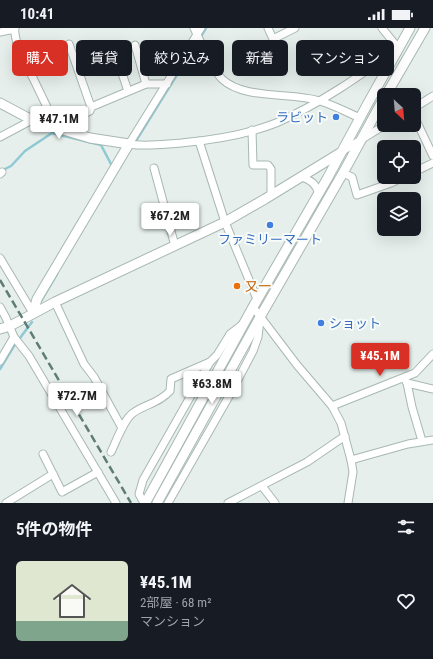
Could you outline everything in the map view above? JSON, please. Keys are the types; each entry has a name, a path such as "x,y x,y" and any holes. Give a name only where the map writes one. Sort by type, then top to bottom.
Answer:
{"street":[{"path":"0,32 14,28 18,50 34,78 57,128"},
{"path":"33,313 37,299 201,28"},
{"path":"268,28 273,39 295,28"},
{"path":"382,28 398,48"},
{"path":"244,323 230,334 217,355 210,362 144,480 139,494 145,501 224,362 255,303 319,194 410,28"},
{"path":"391,88 425,28"},
{"path":"197,36 217,73 228,84 240,89 259,93 320,101 360,118"},
{"path":"69,44 91,107"},
{"path":"135,44 146,84"},
{"path":"0,103 32,120 90,138 132,144 160,145 222,138 275,123 320,101 398,48"},
{"path":"123,76 128,91"},
{"path":"57,128 90,111 91,107 128,91 146,84 167,84"},
{"path":"421,104 433,96"},
{"path":"156,503 377,111"},
{"path":"0,137 32,120"},
{"path":"252,130 253,165 268,166 271,169 271,195"},
{"path":"0,329 10,326 55,302 225,222 377,130"},
{"path":"421,131 433,156"},
{"path":"199,141 225,222 260,317 297,365 332,406 341,423 353,472 348,503"},
{"path":"421,169 433,163"},
{"path":"154,168 175,246"},
{"path":"343,173 352,177 357,195 388,184"},
{"path":"301,177 314,183 319,194"},
{"path":"0,258 33,313"},
{"path":"55,302 84,364 94,377 122,428"},
{"path":"0,307 16,340 28,356 116,503"},
{"path":"168,503 232,391 252,351 258,337 260,317"},
{"path":"0,360 16,340"},
{"path":"332,406 405,380 415,373 433,354"},
{"path":"111,452 122,428 132,414 164,398 170,391 171,380 210,362"},
{"path":"405,380 433,389"},
{"path":"405,380 422,441"},
{"path":"228,503 307,462 345,436"},
{"path":"351,460 408,444 433,440"},
{"path":"43,454 62,492 98,472"},
{"path":"6,503 53,474"},
{"path":"262,486 275,503"}],"waterway":[{"path":"134,144 206,28"},
{"path":"3,170 11,166 25,151 52,133 101,145 112,166"},
{"path":"41,301 57,274"},
{"path":"0,369 14,346 32,322"}],"railway":[{"path":"0,280 131,503"}],"place":[{"name":"ラビット","path":"336,117"},
{"name":"ファミリーマート","path":"270,225"},
{"name":"又一","path":"237,286"},
{"name":"ショット","path":"321,323"}]}
